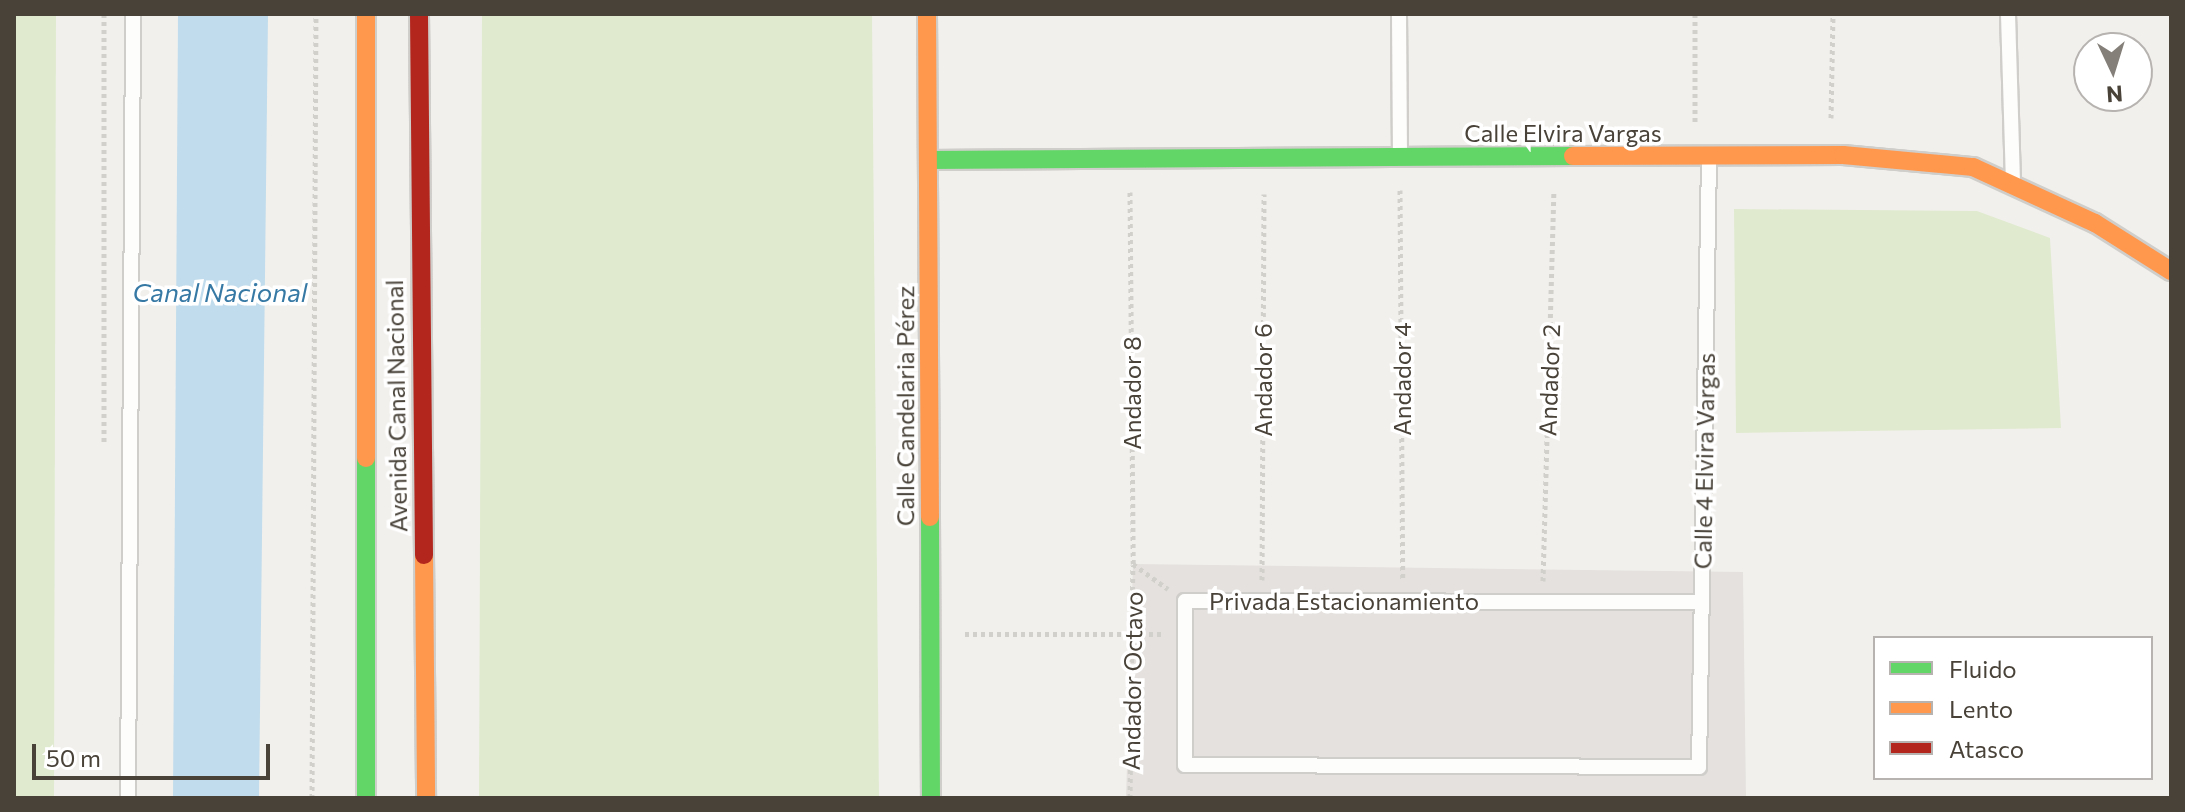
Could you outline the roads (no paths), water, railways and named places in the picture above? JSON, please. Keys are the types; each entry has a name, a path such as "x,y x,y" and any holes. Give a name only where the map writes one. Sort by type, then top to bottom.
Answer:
{"street":[{"name":"Avenida Canal Nacional","path":"366,14 366,798"},
{"name":"Avenida Canal Nacional","path":"419,14 426,798"},
{"name":"Calle Candelaria Pérez","path":"927,14 931,798"},
{"name":"Calle Elvira Vargas","path":"928,160 1555,159 1830,155 1973,167 2095,223 2171,271"}],"lane":[{"path":"128,798 133,14"},
{"path":"1399,14 1400,157"},
{"path":"2008,14 2013,185"},
{"name":"Calle 4 Elvira Vargas","path":"1699,767 1702,156"},
{"name":"Privada Estacionamiento","path":"1699,767 1185,765 1184,634 1185,601 1701,602"}],"water":[{"name":"Canal Nacional","path":"178,14 268,14 259,798 173,798"}]}
